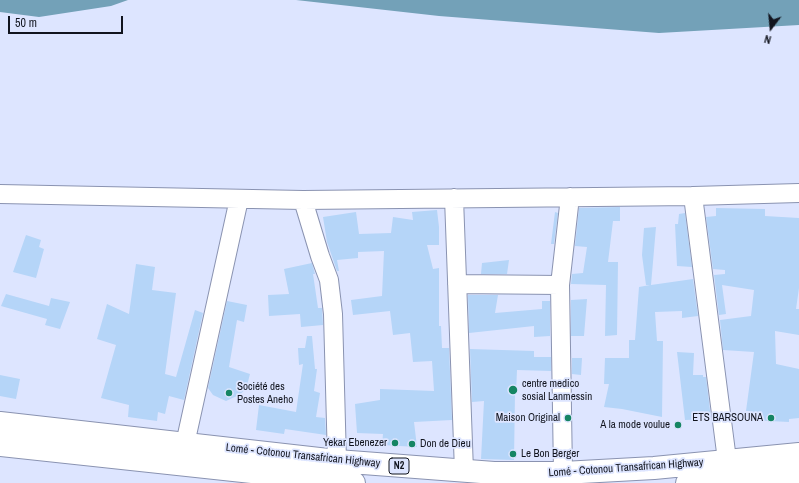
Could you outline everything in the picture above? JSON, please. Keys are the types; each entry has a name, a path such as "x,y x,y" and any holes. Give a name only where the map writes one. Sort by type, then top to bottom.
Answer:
{"highway":[{"name":"Lomé - Cotonou Transafrican Highway","path":"0,424 337,461 501,473 563,473 654,468 799,454"},
{"name":"Lomé - Cotonou Transafrican Highway","path":"0,445 354,483"},
{"name":"Lomé - Cotonou Transafrican Highway","path":"687,483 799,472"}],"street":[{"path":"0,194 303,200 693,196 799,193"},
{"path":"693,196 727,460"},
{"path":"563,473 560,285 570,197"},
{"path":"454,198 464,471"},
{"path":"186,444 239,199"},
{"path":"303,200 329,280 333,314 337,461"},
{"path":"457,284 560,285"}],"water":[{"path":"0,0 128,0 111,6 39,17 0,12"},
{"path":"296,0 799,0 799,25 659,33 439,16"}],"building":[{"path":"620,207 620,221 613,221 608,262 618,262 617,335 605,336 606,285 571,284 572,274 583,273 587,247 575,246 579,208"},
{"path":"716,208 765,209 765,216 799,218 799,288 796,309 799,309 799,335 775,331 776,364 799,369 799,418 789,419 789,422 750,420 750,411 746,411 754,352 723,350 720,320 751,316 754,290 722,285 726,314 719,315 714,275 725,274 725,270 713,269 706,217 716,216"},
{"path":"437,210 439,245 427,245 433,269 439,268 439,326 441,326 442,348 449,348 452,420 414,422 417,447 382,445 383,434 357,433 355,404 380,400 380,389 434,391 432,361 413,362 410,333 393,335 390,311 353,315 351,300 382,296 384,251 358,252 358,258 337,260 339,271 337,271 327,242 323,217 356,212 359,234 391,233 393,217 413,220 412,212"},
{"path":"555,212 558,213 554,244 551,244"},
{"path":"685,213 692,267 677,266 675,224 678,224 679,214"},
{"path":"656,227 651,285 693,279 698,316 682,318 682,311 655,312 657,341 663,341 662,417 604,407 609,384 604,384 605,358 629,358 629,340 635,340 639,287 650,285 646,285 642,255 644,228"},
{"path":"26,235 41,240 39,247 44,249 36,278 13,272"},
{"path":"509,260 507,274 481,274 482,263"},
{"path":"312,263 315,274 313,274 318,308 322,308 323,325 301,327 300,314 269,316 268,295 289,294 284,269"},
{"path":"136,264 155,267 152,290 176,293 165,374 176,377 195,310 203,313 184,400 169,396 165,414 158,412 157,421 128,417 129,405 101,398 116,345 97,339 107,304 129,314"},
{"path":"6,294 49,306 51,298 70,302 60,329 45,325 47,319 1,306"},
{"path":"468,295 498,295 495,313 542,309 542,301 550,301 550,336 534,337 534,326 469,333"},
{"path":"587,299 584,336 571,336 571,300"},
{"path":"227,301 247,305 244,322 237,320 229,367 250,374 246,389 239,395 226,401 213,395 208,388"},
{"path":"307,336 312,336 315,369 317,369 314,391 320,393 316,417 325,418 326,435 285,429 284,434 256,430 259,405 296,412 303,364 299,365 298,348 305,348"},
{"path":"470,349 534,351 534,357 551,357 551,371 517,370 515,393 514,460 481,459 484,401 472,402"},
{"path":"677,352 694,353 693,375 703,375 703,377 706,377 711,419 685,420"},
{"path":"572,358 582,358 581,375 572,374"},
{"path":"0,375 20,379 16,399 0,396"}],"place":[{"name":"centre medico sosial Lanmessin","path":"513,390"},
{"name":"Société des Postes Aneho","path":"229,393"},
{"name":"Maison Original","path":"568,418"},
{"name":"ETS BARSOUNA","path":"771,418"},
{"name":"A la mode voulue","path":"678,425"},
{"name":"Yekar Ebenezer","path":"395,443"},
{"name":"Don de Dieu","path":"412,444"},
{"name":"Le Bon Berger","path":"513,454"}]}
